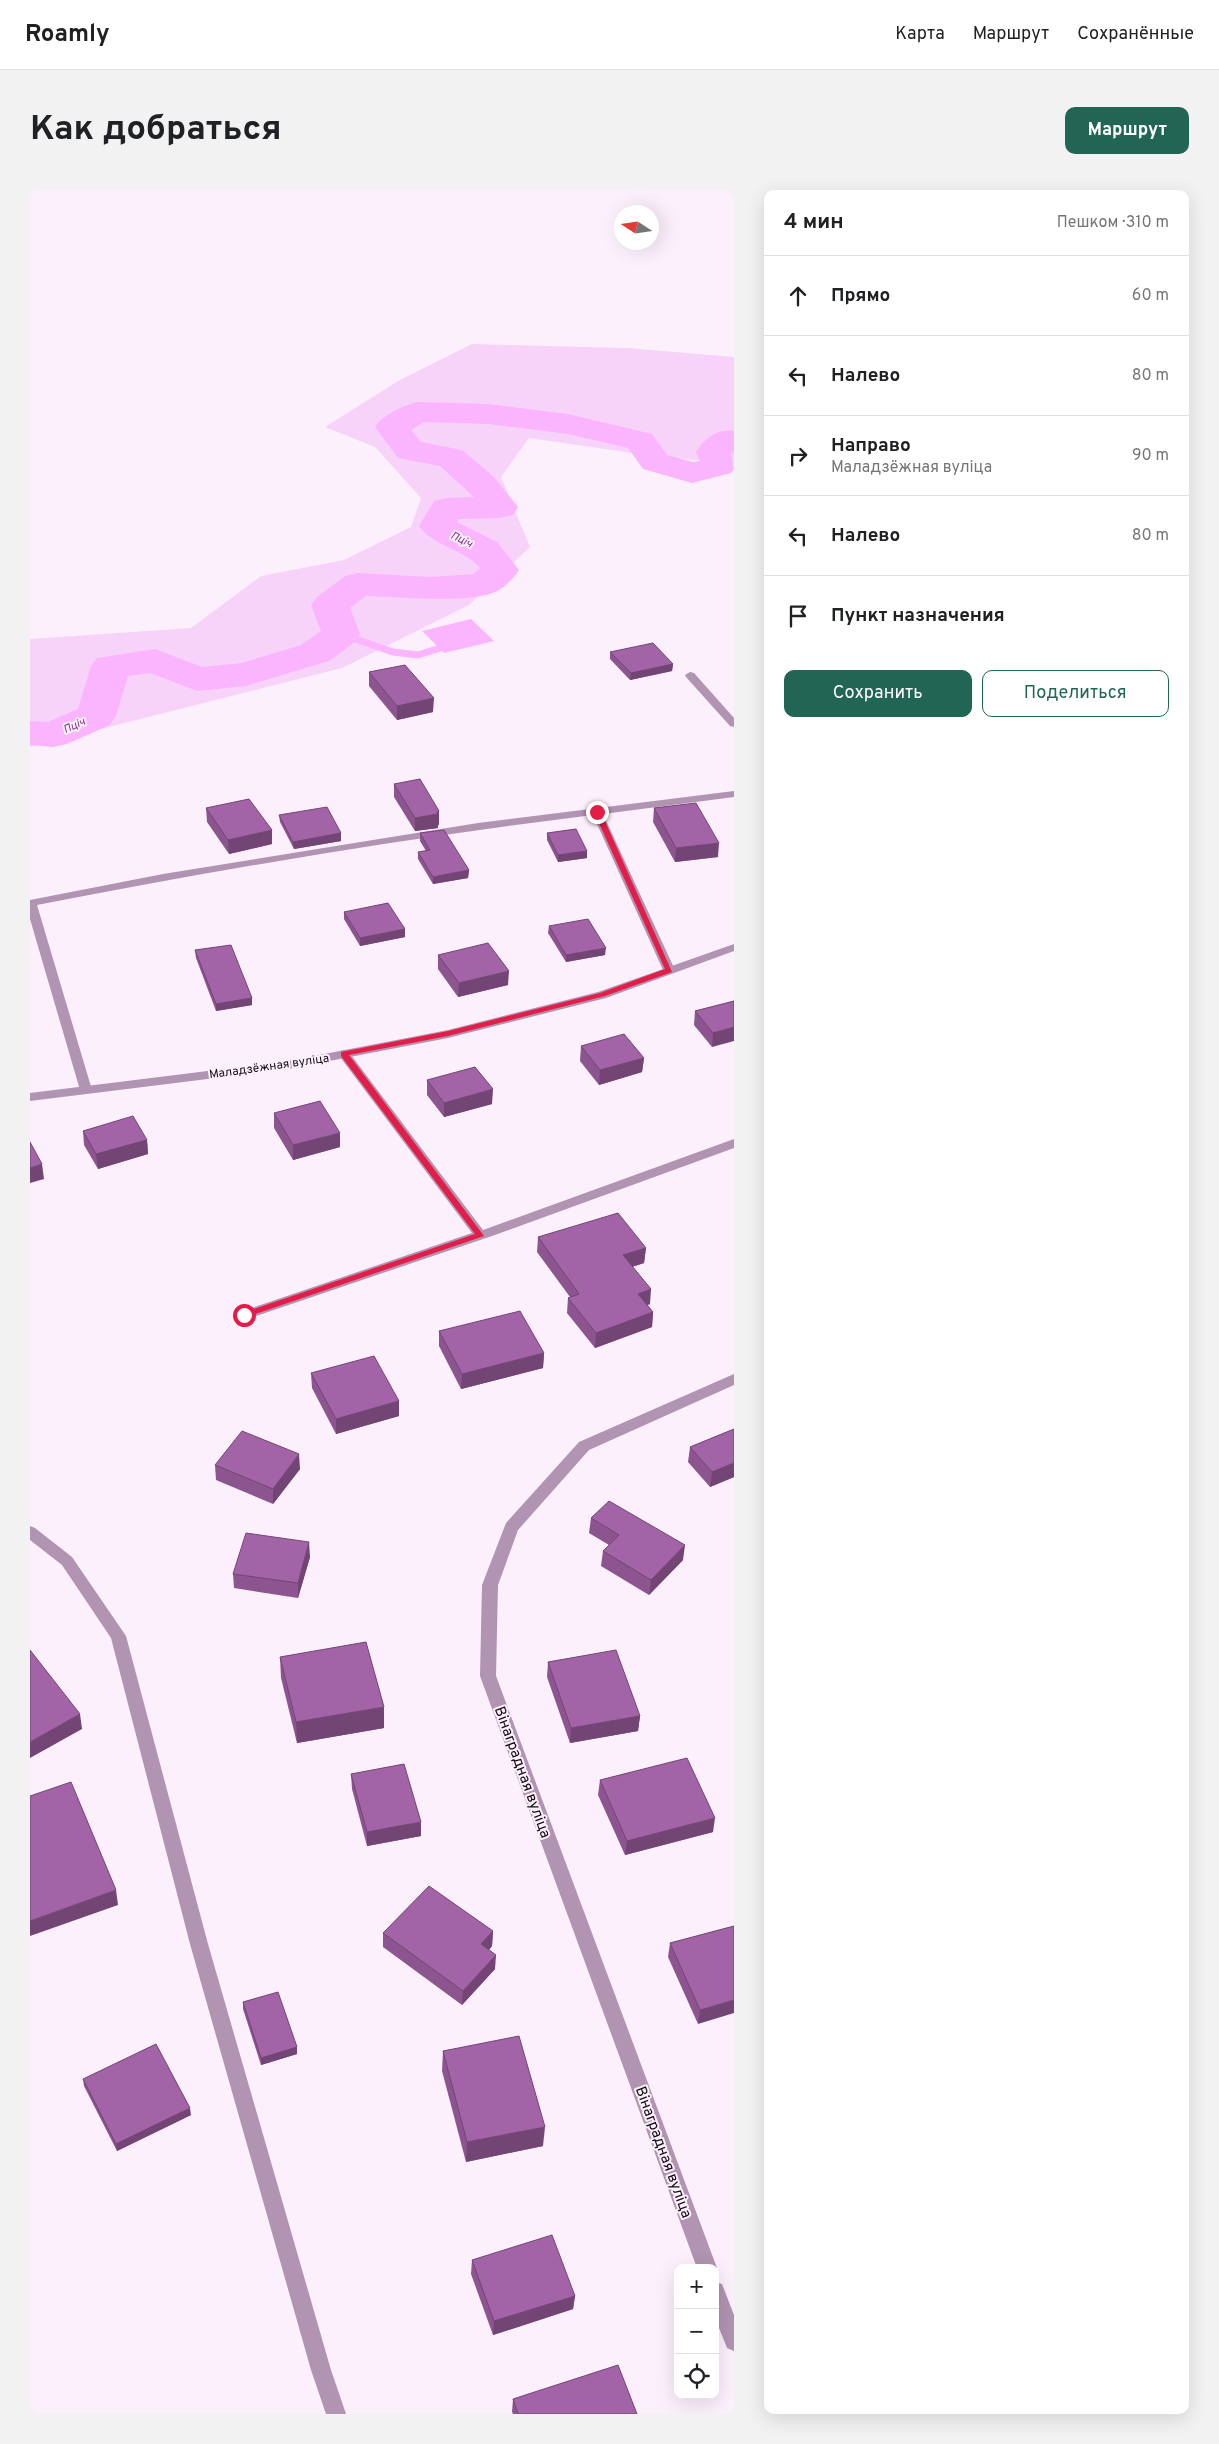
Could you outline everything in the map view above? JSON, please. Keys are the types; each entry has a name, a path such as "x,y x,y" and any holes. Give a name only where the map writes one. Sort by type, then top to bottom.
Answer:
{"street":[{"path":"690,675 734,724"},
{"path":"86,1090 31,903 163,877 449,831 734,794"},
{"path":"597,812 669,970"},
{"name":"Маладзёжная вуліца","path":"30,1096 288,1065 448,1034 592,997 734,947"},
{"path":"344,1054 480,1236"},
{"path":"244,1315 480,1236 734,1143"},
{"name":"Вінаградная вуліца","path":"706,2264 488,1676 490,1585 511,1527 584,1446 734,1379"},
{"path":"30,1532 67,1562 118,1636 201,1953 321,2370 336,2414"},
{"path":"719,2301 734,2341"}],"shaded area":[{"path":"472,344 627,348 734,357 734,464 646,455 529,438 501,477 530,547 469,605 342,668 30,747 30,639 191,628 261,576 344,560 411,527 421,498 375,447 325,427 398,381"},
{"path":"471,619 494,641 444,653 422,631"}],"building":[{"path":"653,643 673,664 631,673 610,652"},
{"path":"405,665 434,698 397,706 369,672"},
{"path":"420,779 439,811 437,812 438,814 415,818 394,784"},
{"path":"249,799 272,830 228,840 206,808"},
{"path":"696,803 719,843 676,848 654,808"},
{"path":"327,807 341,833 293,842 279,815"},
{"path":"576,829 587,851 558,855 547,833"},
{"path":"444,830 469,870 433,877 418,852 430,850 420,833"},
{"path":"388,903 405,929 360,938 344,912"},
{"path":"588,919 606,948 566,955 549,926"},
{"path":"488,943 509,971 459,983 438,955"},
{"path":"231,945 252,998 216,1004 195,950"},
{"path":"734,1001 734,1027 713,1033 695,1011"},
{"path":"624,1034 644,1058 600,1070 581,1046"},
{"path":"475,1067 493,1089 444,1103 427,1080"},
{"path":"320,1101 340,1133 293,1145 274,1113"},
{"path":"133,1116 147,1140 96,1154 83,1131"},
{"path":"30,1142 42,1164 30,1168"},
{"path":"618,1213 646,1248 623,1255 651,1289 638,1294 653,1312 596,1333 568,1298 579,1294 538,1237"},
{"path":"520,1311 544,1353 462,1374 439,1331"},
{"path":"374,1356 399,1401 336,1419 311,1373"},
{"path":"734,1429 734,1463 712,1472 690,1447"},
{"path":"242,1431 299,1454 273,1489 215,1465"},
{"path":"609,1501 685,1545 651,1580 603,1551 619,1535 591,1518"},
{"path":"246,1533 309,1542 298,1583 233,1574"},
{"path":"366,1642 384,1707 296,1722 280,1657"},
{"path":"30,1650 80,1714 30,1742"},
{"path":"616,1650 640,1716 571,1728 548,1662"},
{"path":"687,1758 715,1818 627,1841 600,1780"},
{"path":"404,1764 421,1822 367,1832 351,1774"},
{"path":"71,1782 116,1890 30,1921 30,1796"},
{"path":"429,1886 493,1931 481,1944 496,1955 463,1991 383,1933"},
{"path":"734,1926 734,2000 700,2010 670,1943"},
{"path":"278,1992 297,2047 261,2058 243,2002"},
{"path":"519,2036 545,2127 467,2142 443,2051"},
{"path":"156,2044 190,2108 116,2144 83,2079"},
{"path":"552,2235 575,2296 494,2321 472,2260"},
{"path":"618,2365 637,2414 518,2414 513,2399"}],"waterway":[{"name":"Пціч","path":"30,733 53,735 96,716 111,666 155,661 197,679 246,674 315,653 341,634 330,605 358,584 431,588 483,584 501,570 484,550 437,526 447,509 500,507 481,483 450,457 410,451 392,427 417,412 488,414 568,424 640,441 655,462 692,473 719,466 713,452 725,440 734,441"},
{"path":"341,634 393,652 418,655 440,648"}],"route":[{"path":"244,1315 480,1236 344,1054 448,1034 602,995 669,970 597,812"}]}
